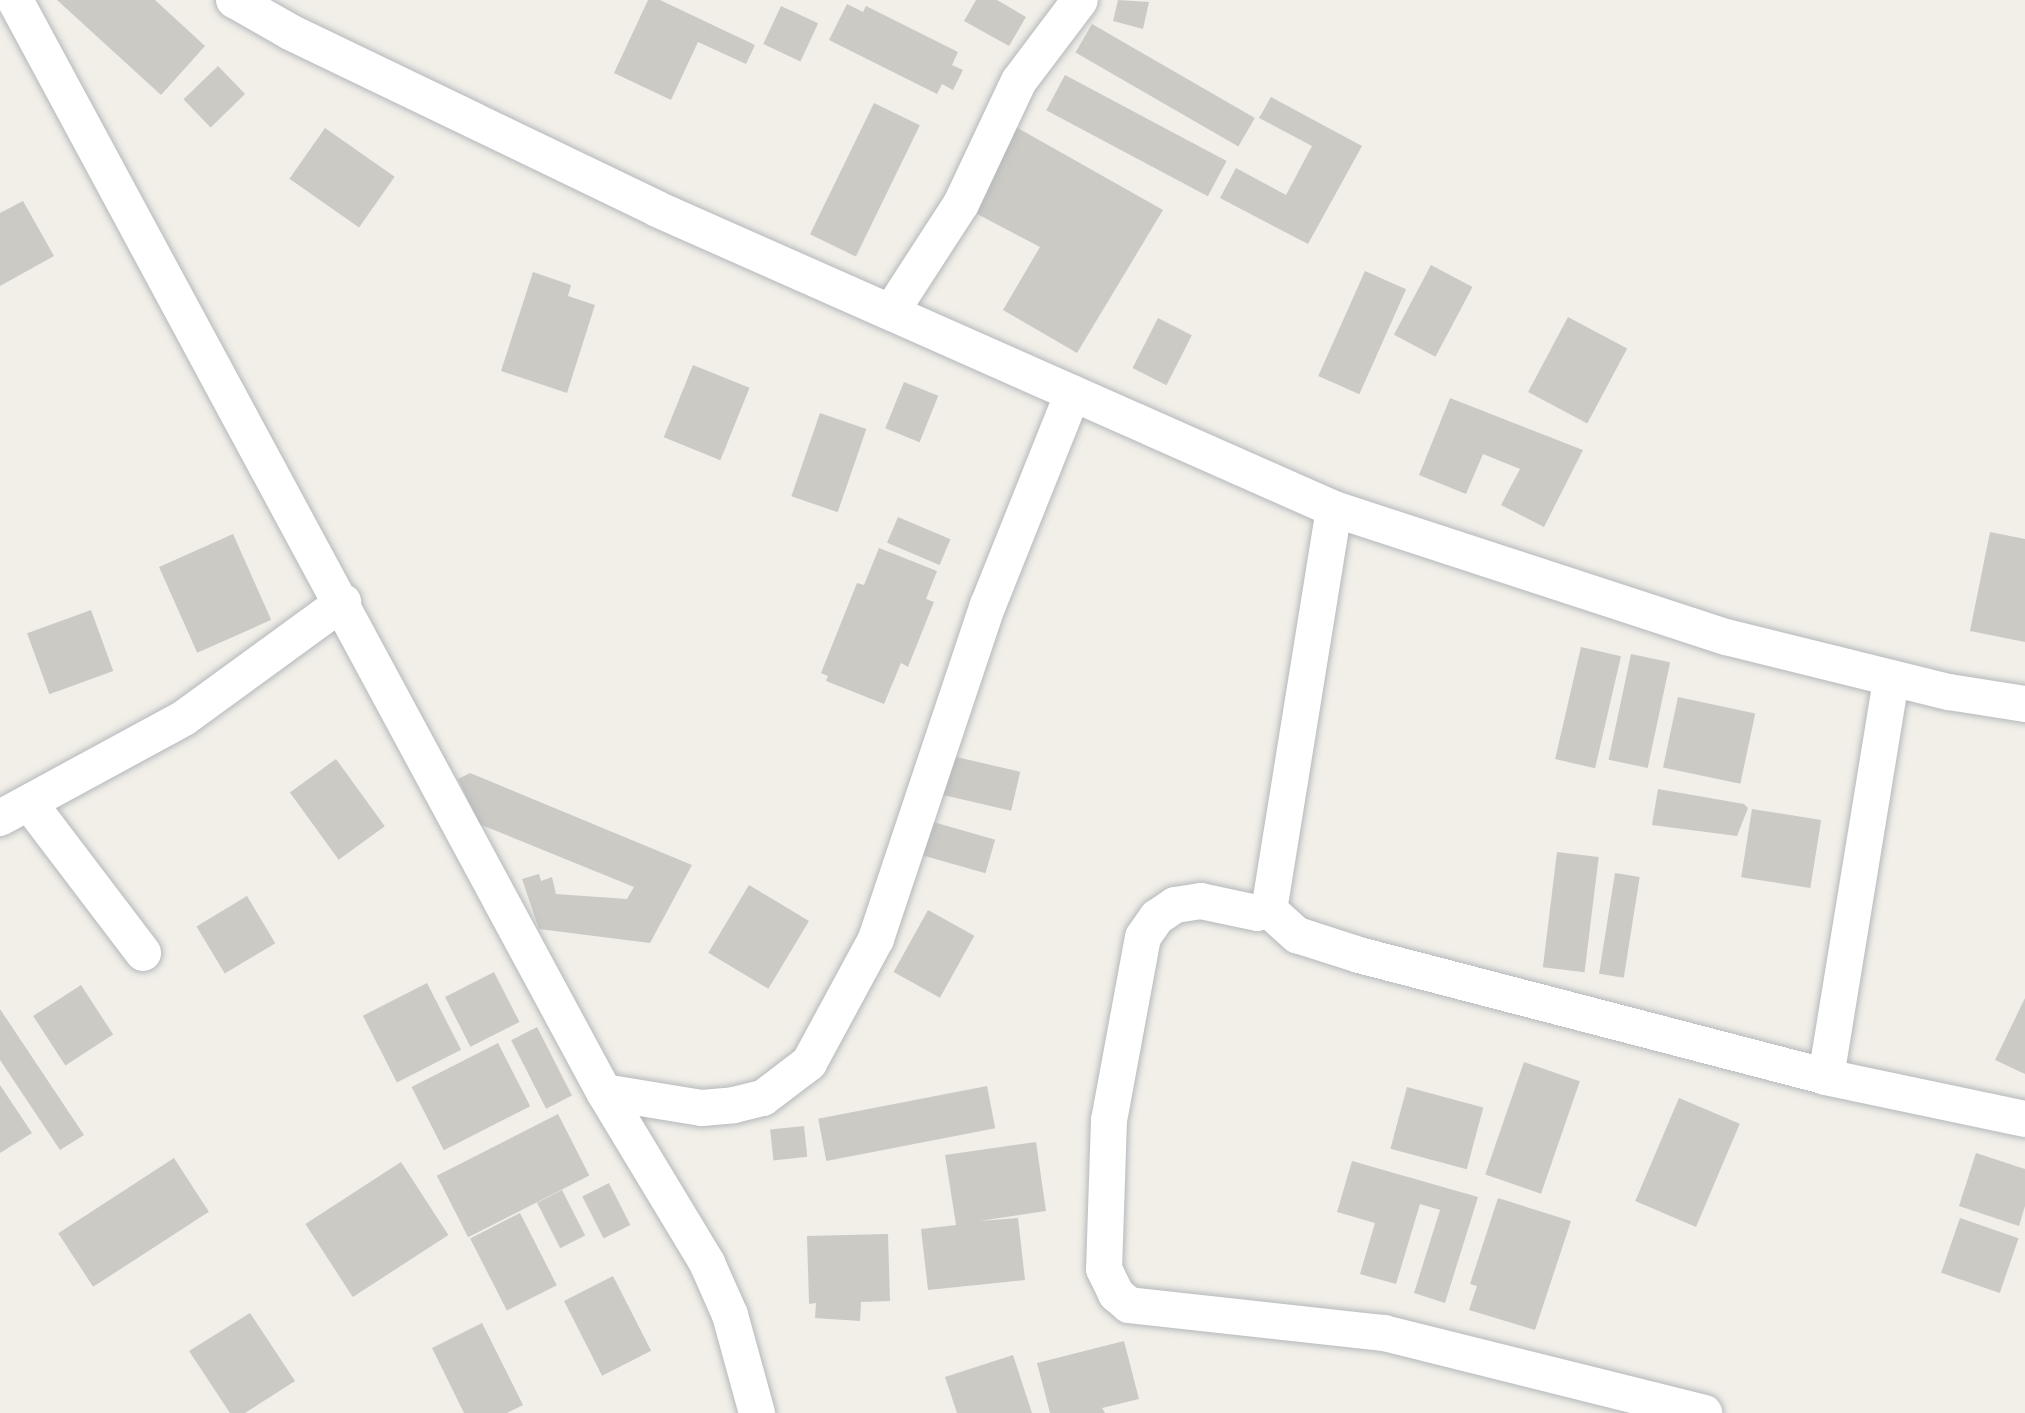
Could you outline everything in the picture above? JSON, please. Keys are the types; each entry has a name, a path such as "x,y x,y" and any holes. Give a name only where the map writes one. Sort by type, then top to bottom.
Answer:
{"street":[{"path":"15,0 344,602 604,1092 707,1263 730,1315 757,1413"},
{"path":"234,0 290,32 657,209 1334,509 1726,637 1891,678 2025,704"},
{"path":"891,313 961,204 1019,81 1080,0"},
{"path":"604,1092 702,1108 734,1105 763,1098 809,1063 876,939 988,605 1073,393"},
{"path":"1270,910 1334,509"},
{"path":"143,953 15,811 184,718 344,602"},
{"path":"1826,1077 1891,678"},
{"path":"1270,910 1257,913 1201,901 1175,905 1157,917 1143,937 1109,1120 1101,1230 1104,1269 1116,1294 1129,1305 1384,1333 1704,1413"},
{"path":"1270,910 1297,935 1359,955 1826,1077 2025,1119"}],"building":[{"path":"57,0 155,0 205,46 161,95"},
{"path":"648,0 660,0 755,45 746,64 698,42 671,100 614,73"},
{"path":"976,0 997,0 1026,17 1009,46 964,21"},
{"path":"1118,0 1149,2 1143,29 1113,21"},
{"path":"847,4 863,12 866,6 958,52 952,65 963,70 953,90 942,84 937,94 829,40"},
{"path":"781,6 818,23 800,61 763,44"},
{"path":"1092,24 1255,118 1238,147 1076,53"},
{"path":"218,66 245,94 211,127 183,99"},
{"path":"1065,75 1227,161 1208,196 1046,110"},
{"path":"1271,97 1362,146 1308,244 1220,198 1236,168 1286,195 1312,146 1259,118"},
{"path":"874,103 920,125 856,257 810,234"},
{"path":"1009,123 1163,210 1077,353 1003,310 1040,247 962,206"},
{"path":"325,128 395,177 359,228 289,179"},
{"path":"23,201 54,256 0,286 0,213"},
{"path":"1431,265 1472,287 1435,357 1394,335"},
{"path":"1365,271 1406,289 1359,394 1318,376"},
{"path":"533,272 571,285 568,296 595,305 567,393 501,371"},
{"path":"1568,317 1627,348 1587,424 1528,392"},
{"path":"1158,318 1192,335 1166,385 1133,368"},
{"path":"693,365 750,388 720,460 664,437"},
{"path":"904,382 938,396 920,442 885,428"},
{"path":"1450,398 1583,450 1544,527 1501,505 1520,469 1483,454 1466,494 1419,475"},
{"path":"820,413 866,429 838,512 791,496"},
{"path":"898,517 950,539 940,565 887,543"},
{"path":"1990,532 2025,539 2025,642 1970,631"},
{"path":"233,534 271,620 197,653 159,567"},
{"path":"879,548 937,571 926,599 934,602 908,667 901,663 884,704 826,681 828,676 821,673 857,583 864,585"},
{"path":"91,610 113,671 49,694 27,633"},
{"path":"1581,647 1621,656 1595,768 1555,759"},
{"path":"1631,654 1670,662 1648,768 1609,760"},
{"path":"1678,697 1755,713 1740,784 1663,767"},
{"path":"952,756 1020,772 1011,811 943,795"},
{"path":"336,759 385,826 339,860 290,793"},
{"path":"470,773 692,865 650,943 539,929 522,879 539,874 541,881 552,877 556,894 627,899 634,887 479,824 458,779"},
{"path":"1658,789 1748,808 1737,836 1652,825"},
{"path":"1752,809 1821,820 1810,888 1741,877"},
{"path":"923,819 995,840 985,873 913,853"},
{"path":"1557,852 1599,857 1585,972 1543,967"},
{"path":"1615,873 1640,877 1624,978 1599,974"},
{"path":"749,885 809,921 768,989 708,953"},
{"path":"247,896 275,943 225,974 196,926"},
{"path":"928,910 974,936 940,998 894,972"},
{"path":"494,972 519,1022 470,1047 445,997"},
{"path":"427,983 461,1050 397,1083 363,1016"},
{"path":"81,985 113,1034 65,1066 33,1016"},
{"path":"2025,998 2025,1074 1995,1060"},
{"path":"0,1009 84,1135 60,1150 0,1060"},
{"path":"537,1027 572,1096 546,1109 511,1040"},
{"path":"498,1043 530,1106 444,1150 412,1087"},
{"path":"1524,1062 1580,1081 1541,1194 1485,1175"},
{"path":"0,1085 32,1133 0,1153"},
{"path":"987,1086 995,1128 826,1161 818,1119"},
{"path":"1407,1087 1483,1107 1467,1169 1390,1149"},
{"path":"1679,1098 1740,1124 1696,1227 1635,1201"},
{"path":"558,1114 589,1175 468,1237 437,1176"},
{"path":"804,1126 807,1157 773,1160 770,1130"},
{"path":"1036,1142 1046,1211 979,1221 1018,1218 1025,1280 928,1290 921,1229 956,1225 945,1155"},
{"path":"1976,1153 2025,1169 2025,1206 2019,1226 1959,1206"},
{"path":"174,1158 209,1212 93,1287 58,1233"},
{"path":"1352,1161 1478,1197 1445,1303 1414,1293 1440,1210 1420,1204 1396,1284 1360,1274 1375,1223 1337,1212"},
{"path":"401,1162 448,1235 353,1297 305,1224"},
{"path":"609,1183 630,1225 604,1238 582,1197"},
{"path":"562,1190 585,1235 560,1248 537,1203"},
{"path":"1498,1198 1571,1221 1535,1330 1469,1310 1477,1286 1470,1284"},
{"path":"520,1213 557,1285 507,1311 470,1238"},
{"path":"1960,1218 2019,1238 2000,1293 1941,1273"},
{"path":"888,1234 890,1301 861,1302 860,1321 815,1318 816,1303 809,1304 807,1236"},
{"path":"613,1276 651,1351 602,1376 564,1301"},
{"path":"250,1313 295,1381 245,1413 230,1413 189,1351"},
{"path":"482,1323 523,1405 507,1413 464,1413 432,1348"},
{"path":"1124,1341 1139,1399 1102,1408 1105,1413 1050,1413 1037,1363"},
{"path":"1013,1355 1032,1413 957,1413 945,1377"}]}
